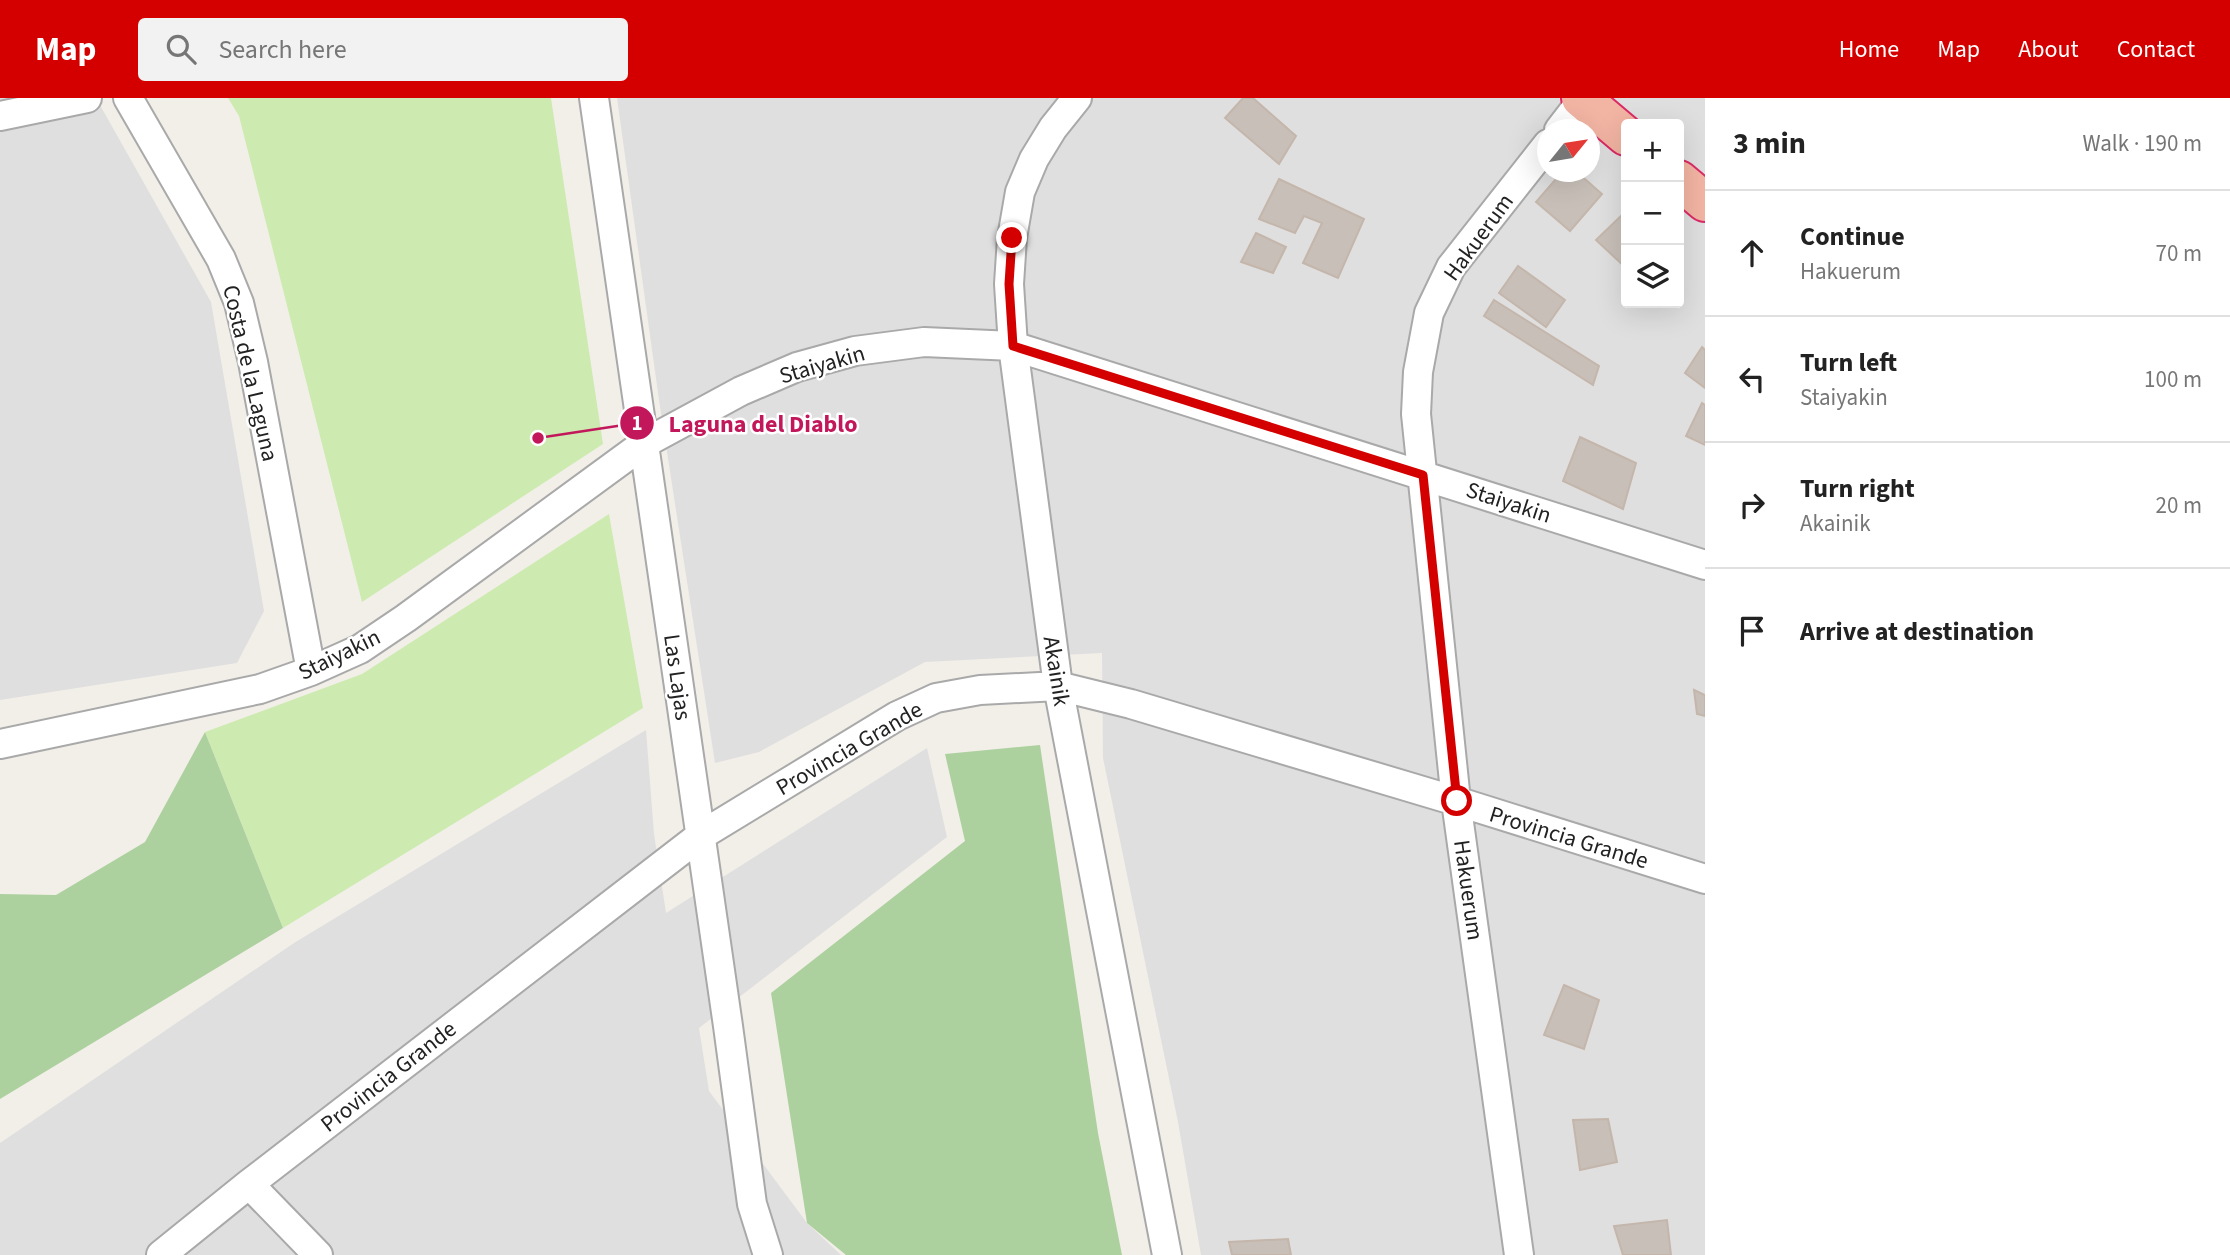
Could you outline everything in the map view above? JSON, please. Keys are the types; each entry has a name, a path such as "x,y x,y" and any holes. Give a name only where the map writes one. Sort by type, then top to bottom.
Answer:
{"highway":[{"path":"1582,99 1621,132"},
{"path":"1681,182 1705,202"}],"street":[{"path":"0,116 87,98"},
{"name":"Costa de la Laguna","path":"128,98 221,259 239,303 253,362 311,671"},
{"name":"Las Lajas","path":"594,98 752,1203 768,1255"},
{"name":"Akainik","path":"1077,98 1046,138 1020,192 1012,238 1010,273 1013,346 1058,686 1167,1255"},
{"path":"1567,119 1582,99"},
{"name":"Hakuerum","path":"1519,1255 1457,801 1416,414 1418,372 1429,313 1451,267 1537,158"},
{"name":"Staiyakin","path":"0,744 260,689 311,671 360,649 406,618 645,443 741,391 797,367 855,351 923,342 1013,346 1705,565"},
{"name":"Provincia Grande","path":"161,1255 700,836 897,716 936,698 980,690 1058,686 1130,704 1457,801 1705,879"},
{"path":"249,1184 318,1255"}],"shaded area":[{"path":"0,98 96,98 211,302 264,611 237,663 0,700"},
{"path":"617,98 1705,98 1705,1255 1201,1255 1178,1122 1103,758 1102,653 925,662 759,752 715,763 659,400"},
{"path":"646,730 654,834 666,913 927,748 947,837 699,1028 709,1091 807,1223 841,1255 0,1255 0,1143 294,943"}],"green space":[{"path":"228,98 551,98 603,444 362,602 239,116"},
{"path":"609,514 643,708 283,928 205,732 362,674"},
{"path":"205,732 283,928 0,1099 0,894 56,895 145,842"},
{"path":"1040,745 1098,1133 1122,1255 846,1255 807,1223 771,993 965,841 945,754"}],"building":[{"path":"1243,98 1253,98 1296,136 1279,164 1225,118"},
{"path":"1279,179 1364,219 1338,278 1303,263 1322,223 1304,216 1295,233 1259,219"},
{"path":"1553,182 1588,182 1602,194 1570,231 1536,202"},
{"path":"1621,216 1621,263 1596,240"},
{"path":"1256,233 1286,247 1273,273 1241,262"},
{"path":"1518,266 1565,300 1546,327 1499,293"},
{"path":"1494,300 1599,366 1593,385 1484,316"},
{"path":"1702,347 1705,350 1705,388 1685,373"},
{"path":"1702,403 1705,405 1705,445 1686,436"},
{"path":"1580,437 1636,463 1623,509 1563,481"},
{"path":"1694,690 1705,695 1705,716 1697,714"},
{"path":"1564,985 1599,1000 1584,1049 1544,1035"},
{"path":"1608,1119 1617,1162 1580,1170 1573,1120"},
{"path":"1667,1220 1671,1255 1623,1255 1614,1226"},
{"path":"1288,1239 1291,1255 1232,1255 1229,1242"}],"place":[{"name":"Laguna del Diablo","path":"538,438"}],"route":[{"path":"1012,238 1009,284 1013,346 1423,475 1457,801"}]}
